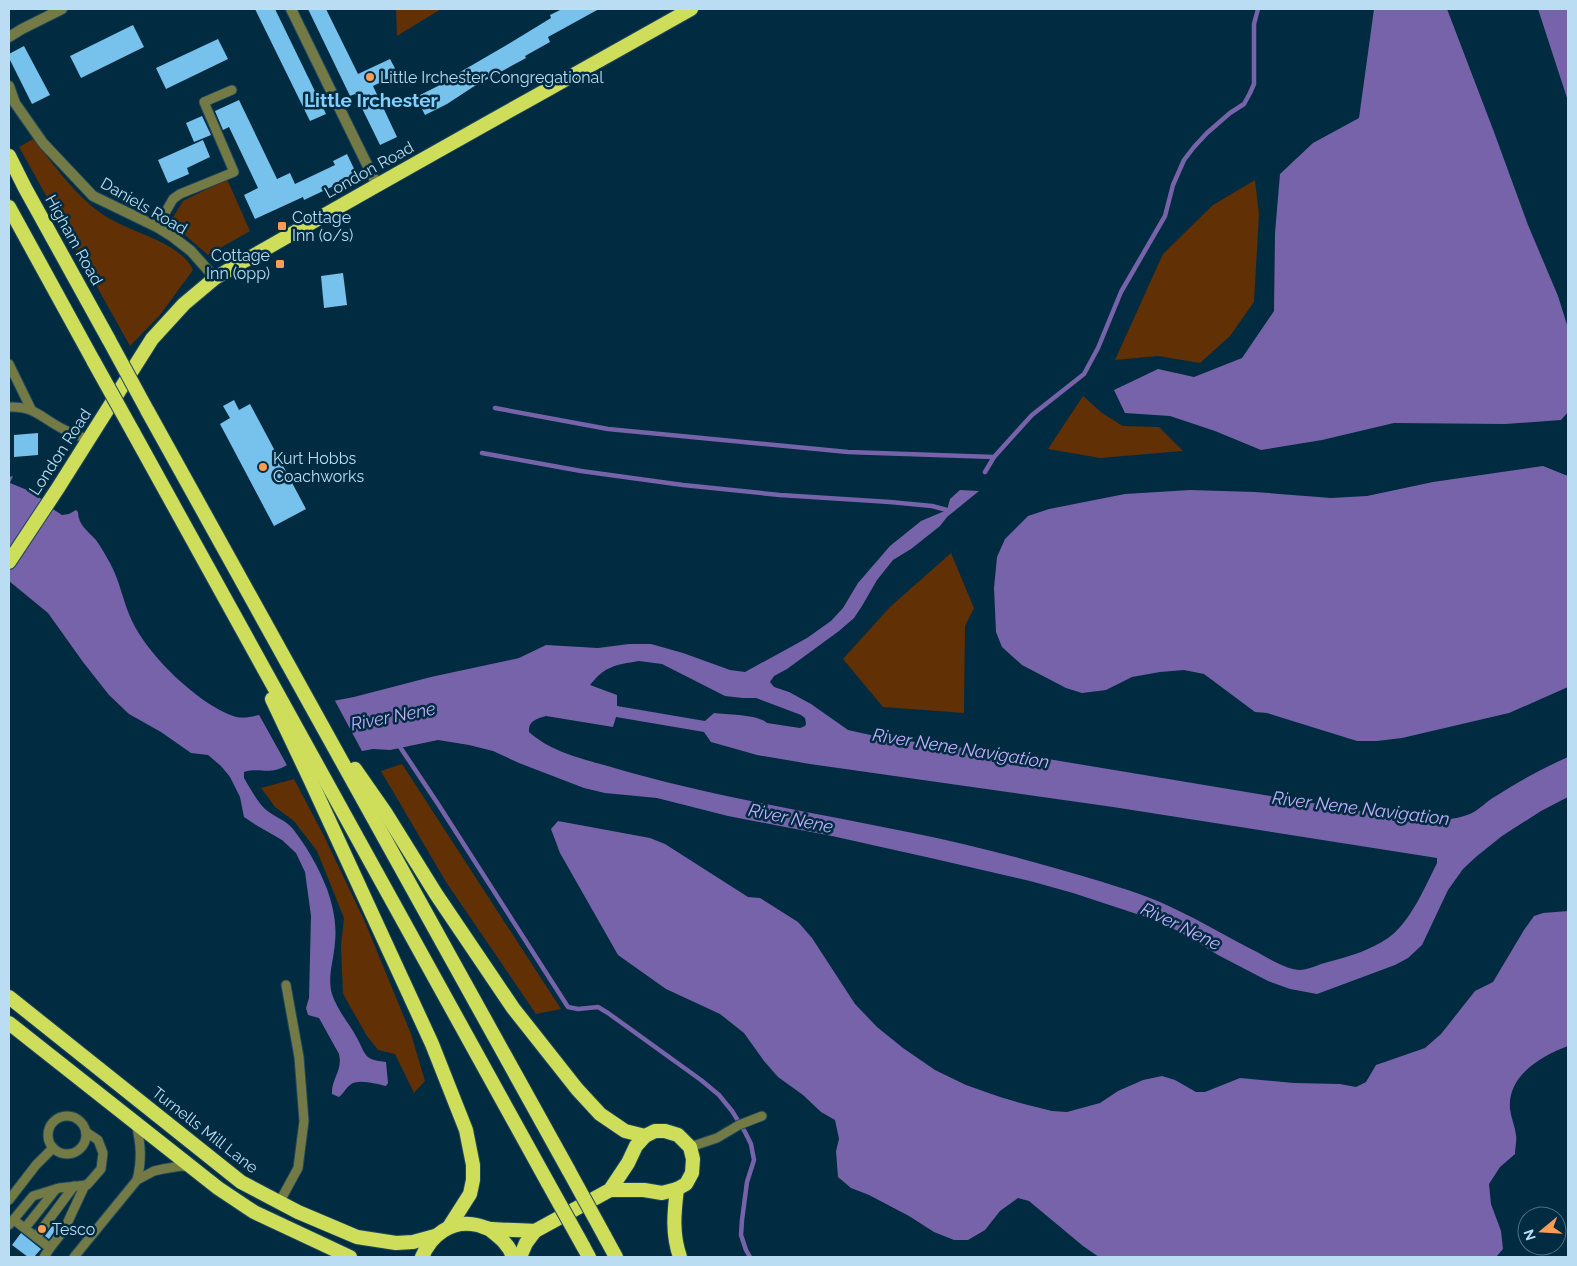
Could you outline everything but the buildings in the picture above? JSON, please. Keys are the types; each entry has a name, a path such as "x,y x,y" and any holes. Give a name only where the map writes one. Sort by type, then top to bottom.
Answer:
{"highway":[{"name":"London Road","path":"9,562 152,339 184,304 215,278 692,9"},
{"name":"Higham Road","path":"9,156 147,410 304,692 350,767"},
{"path":"9,207 208,568 316,775 586,1252"},
{"path":"350,767 384,812 436,894 513,1008 577,1089 600,1114 624,1131 644,1136"},
{"path":"350,767 616,1257"},
{"path":"316,775 432,1044 466,1130 474,1165 473,1180 470,1194 449,1227"},
{"name":"Turnells Mill Lane","path":"9,997 241,1182 279,1203 356,1237 396,1243 412,1242 434,1236"},
{"path":"9,1023 218,1188 254,1212 350,1257"},
{"path":"520,1257 526,1243 535,1231 610,1190 644,1136 655,1131 665,1131 678,1135 690,1147 693,1160 692,1173 686,1184 677,1189 662,1192 610,1190"},
{"path":"677,1189 674,1216 675,1243 680,1257"},
{"path":"422,1257 434,1236 449,1227 462,1224 476,1224 489,1229 502,1239 513,1257"},
{"path":"489,1229 535,1231"}],"street":[{"path":"9,37 62,9"},
{"path":"291,9 377,185"},
{"name":"Daniels Road","path":"9,86 16,103 43,143 93,196 157,228 191,251 215,278"}],"lane":[{"path":"157,228 173,199 180,194 234,172 204,102 232,90"},
{"path":"9,364 31,409"},
{"path":"9,407 31,409 63,429 89,440"},
{"path":"279,1203 298,1168 304,1121 299,1056 286,985"},
{"path":"66,1116 80,1120 86,1132 85,1141 78,1151 72,1154 64,1154 53,1148 49,1142 48,1132 52,1122 66,1116"},
{"path":"690,1147 717,1138 739,1125 762,1116"},
{"path":"136,1123 141,1148 137,1180"},
{"path":"50,1248 25,1228 11,1222 33,1196 56,1189 87,1185 102,1169 104,1153 98,1140 86,1132"},
{"path":"9,1200 36,1164 53,1148"},
{"path":"74,1257 137,1180 154,1171 181,1166 190,1167"},
{"path":"44,1257 64,1230 85,1185"},
{"path":"36,1237 74,1186"},
{"path":"25,1228 56,1189"}],"shaded area":[{"path":"396,9 441,9 397,36"},
{"path":"33,139 70,185 91,206 116,222 170,247 188,261 193,270 160,315 130,346 19,147"},
{"path":"227,179 250,231 208,255 170,222 183,201"},
{"path":"1255,180 1259,214 1254,302 1230,336 1200,363 1158,356 1115,360 1163,254 1213,205"},
{"path":"1083,396 1102,413 1123,426 1159,427 1183,451 1100,458 1048,449"},
{"path":"951,553 974,608 965,626 964,713 883,707 843,659 890,607"},
{"path":"402,764 561,1009 536,1014 446,882 381,771"},
{"path":"294,779 324,836 365,922 411,1034 425,1081 414,1093 395,1054 378,1050 367,1036 343,994 341,946 344,918 317,851 294,821 275,807 261,788"}],"water":[{"path":"1374,9 1447,9 1528,225 1558,296 1568,328 1568,412 1561,420 1505,424 1394,423 1322,440 1261,450 1215,431 1170,416 1125,413 1114,390 1158,369 1194,377 1242,358 1274,311 1275,233 1280,174 1313,143 1359,118"},
{"path":"1538,9 1568,9 1568,101"},
{"path":"1543,466 1568,476 1568,687 1509,713 1402,738 1357,741 1267,713 1255,712 1204,674 1184,670 1132,677 1106,690 1082,693 1066,688 1022,665 1002,647 996,632 994,588 997,557 1005,539 1028,516 1049,509 1125,494 1190,490 1255,492 1331,498 1367,496 1433,482"},
{"path":"13,476 10,483 37,494 45,504 62,515 76,510 78,512 80,521 96,540 110,563 132,621 149,648 175,676 205,701 219,710 236,717 250,717 354,697 431,677 519,658 546,645 598,648 629,644 651,644 730,670 745,672 807,638 831,621 843,608 858,583 890,546 921,521 947,510 950,499 960,490 979,491 947,517 940,526 911,549 893,560 877,580 854,618 787,669 774,676 770,682 774,687 789,692 811,704 848,730 884,738 1036,757 1420,821 1445,820 1470,814 1522,780 1568,757 1568,797 1541,811 1502,836 1463,869 1448,890 1422,945 1408,958 1395,965 1317,994 1290,989 1268,981 1155,920 1073,893 935,859 832,836 728,816 657,798 605,793 584,788 493,751 469,745 438,740 390,750 373,749 287,765 270,771 256,770 244,772 244,778 259,802 268,812 287,823 293,829 308,850 320,873 333,908 335,922 335,942 330,981 332,994 364,1053 373,1060 386,1062 388,1083 386,1086 357,1082 350,1085 339,1097 332,1094 332,1089 340,1060 339,1054 319,1018 308,1015 306,1008 309,998 311,916 305,872 296,853 282,840 244,817 240,797 230,777 208,755 191,753 161,732 129,714 109,695 48,613 9,581 9,477","holes":["639,661 662,664 725,696 756,698 801,715 805,718 806,724 800,728 767,723 750,716 714,713 705,721 617,706 617,695 590,685 611,667","546,716 613,727 616,717 704,732 711,742 757,755 1113,807 1437,858 1437,863 1410,914 1388,938 1367,950 1299,970 1276,962 1160,902 1089,878 963,844 698,790 579,758 547,745 529,732 531,723 536,719"]},
{"path":"558,821 650,838 665,844 748,897 760,898 798,922 812,938 855,1004 877,1027 903,1048 935,1070 966,1085 1000,1097 1052,1111 1067,1112 1100,1103 1118,1091 1143,1080 1162,1076 1175,1080 1196,1092 1205,1092 1240,1078 1294,1083 1340,1084 1356,1087 1366,1082 1376,1065 1425,1048 1441,1034 1475,991 1493,982 1534,916 1543,913 1568,911 1568,1046 1547,1055 1537,1062 1520,1077 1514,1087 1510,1109 1516,1135 1515,1154 1500,1167 1489,1184 1491,1204 1501,1231 1503,1249 1496,1257 1099,1257 1029,1201 1018,1198 1000,1211 985,1230 968,1240 954,1240 934,1232 909,1216 869,1195 851,1188 838,1177 836,1151 839,1139 835,1120 821,1112 803,1095 778,1077 744,1033 720,1014 666,989 618,955 560,853 551,829"}],"pier":[{"path":"334,699 363,753 288,767 258,713"}],"waterway":[{"path":"985,472 994,457 1032,415 1084,374 1098,348 1121,292 1165,216 1173,185 1184,160 1207,133 1230,113 1244,104 1254,84 1254,24 1258,9"},
{"path":"495,408 608,429 848,452 994,457"},
{"path":"482,453 581,471 683,485 780,495 890,502 932,506 947,510"},
{"path":"398,744 568,1007 578,1009 598,1007 608,1013 701,1080 719,1095 732,1111 751,1144 754,1160 747,1182 741,1235 750,1257"}],"place":[{"name":"Little Irchester Congregational","path":"370,77"},
{"name":"Cottage Inn (o/s)","path":"282,226"},
{"name":"Cottage Inn (opp)","path":"280,264"},
{"name":"Kurt Hobbs Coachworks","path":"263,467"},
{"name":"Tesco","path":"42,1229"}],"district":[{"name":"Little Irchester","path":"371,100"}],"water label":[{"name":"River Nene","path":"393,716"},
{"name":"River Nene Navigation","path":"961,748"},
{"name":"River Nene Navigation","path":"1361,808"},
{"name":"River Nene","path":"791,818"},
{"name":"River Nene","path":"1181,926"}]}
